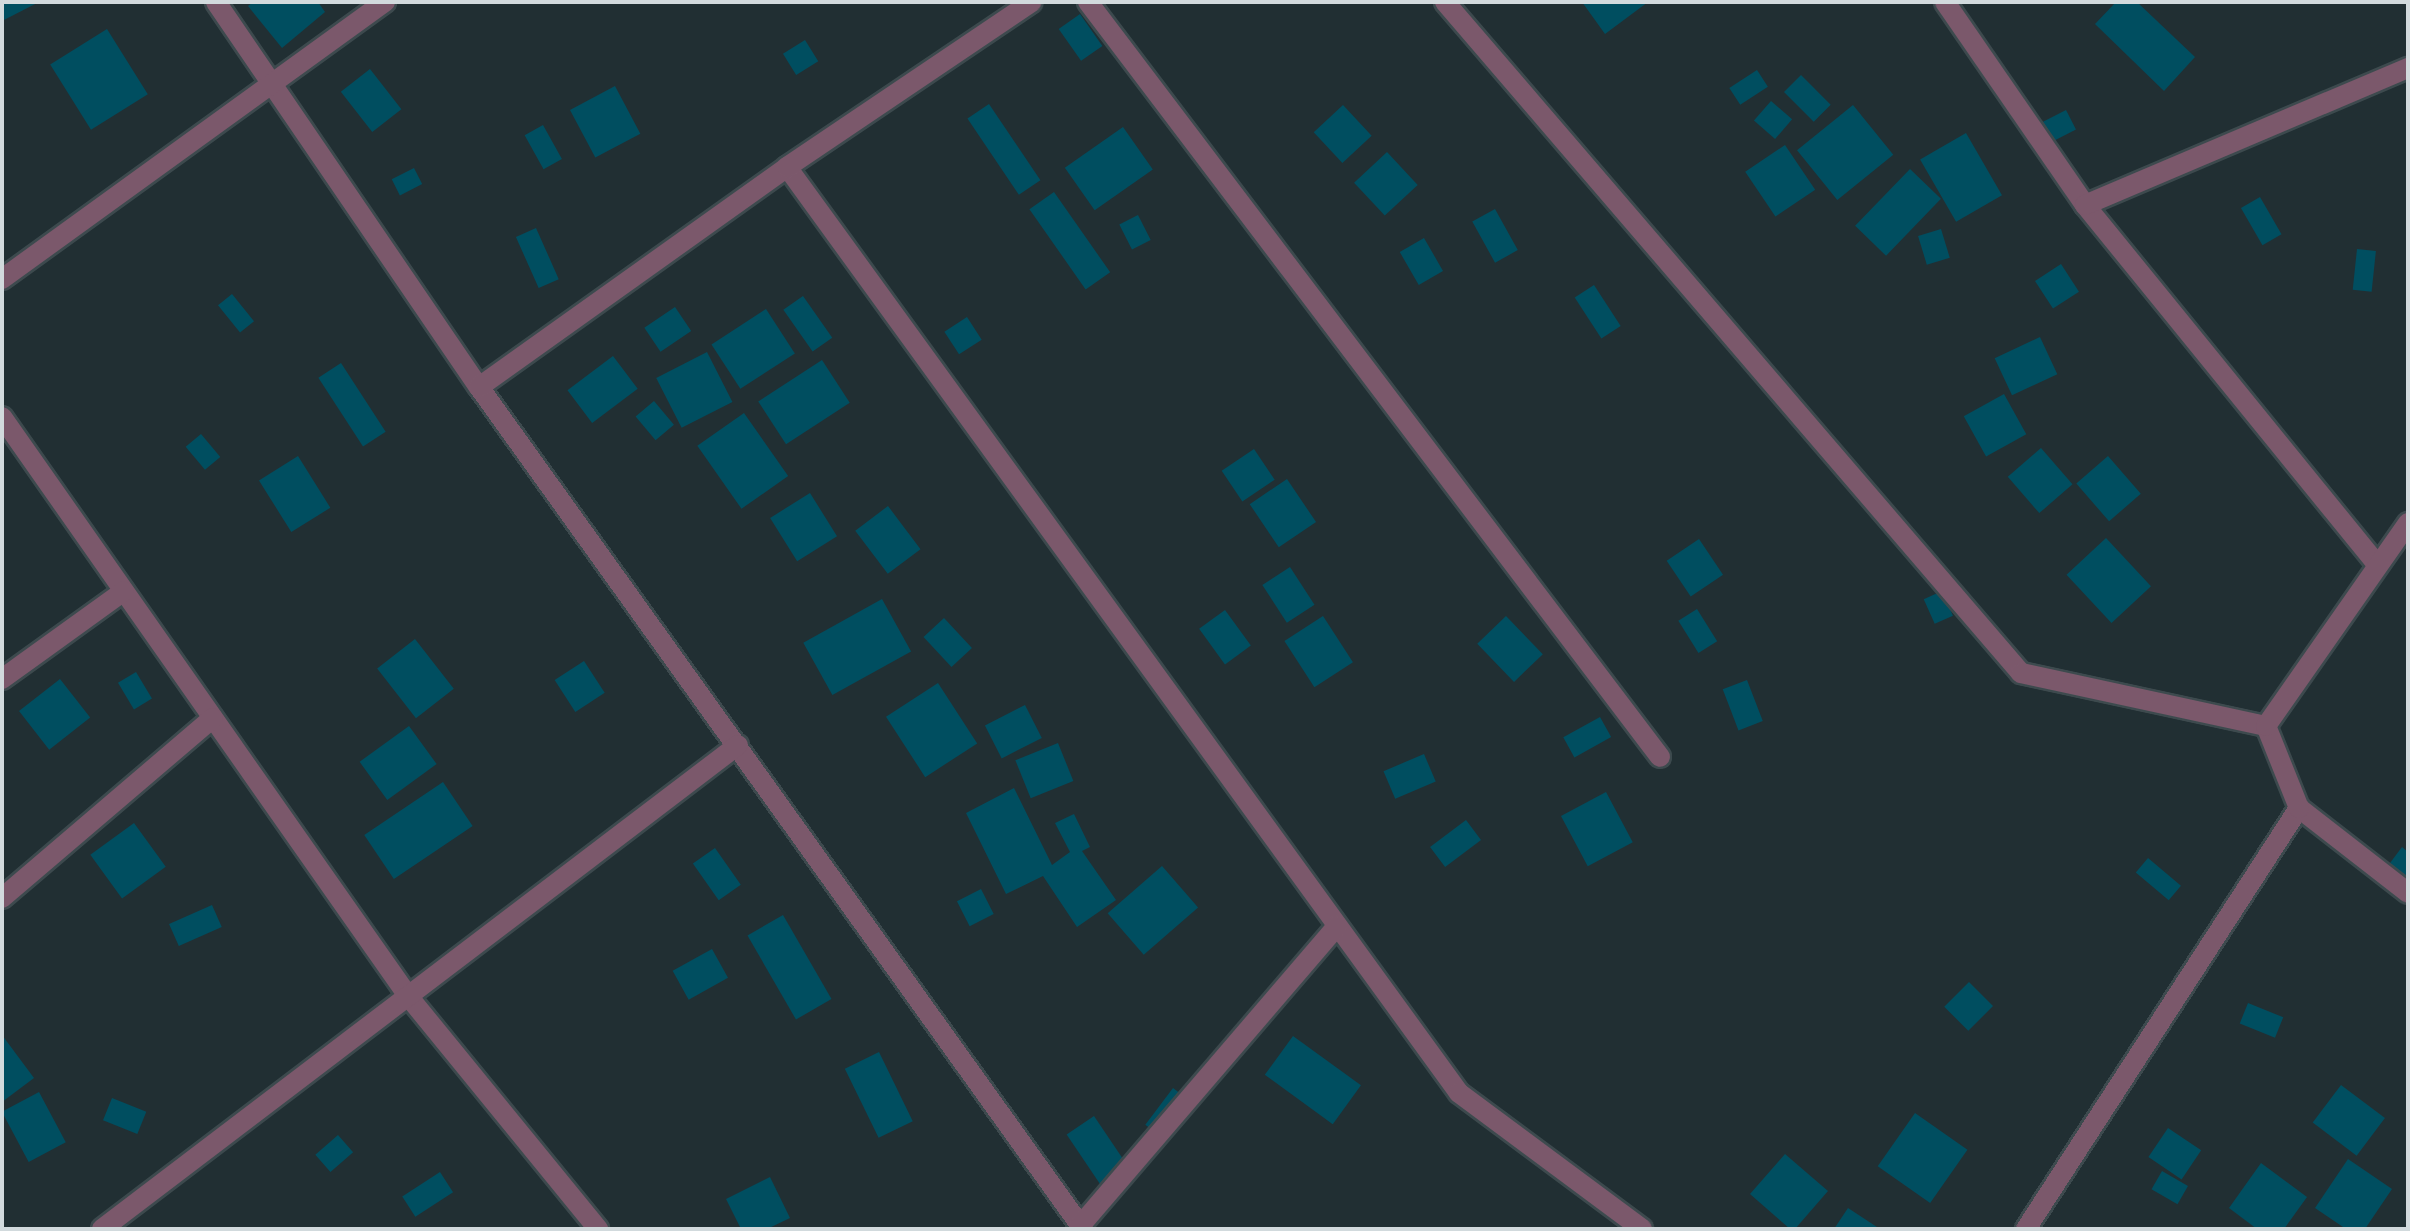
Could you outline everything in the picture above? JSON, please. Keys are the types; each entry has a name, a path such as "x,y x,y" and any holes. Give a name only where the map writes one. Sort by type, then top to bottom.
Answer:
{"street":[{"path":"216,2 479,387 1081,1227 1337,926"},
{"path":"2,279 385,2"},
{"path":"479,387 787,167 1032,2"},
{"path":"1088,2 1660,757"},
{"path":"1445,2 2021,673 2266,726"},
{"path":"1945,2 2085,205 2378,565"},
{"path":"2085,205 2408,68"},
{"path":"787,167 1459,1093 1642,1229"},
{"path":"2,417 408,996 598,1229"},
{"path":"2266,726 2408,523"},
{"path":"2,679 124,591"},
{"path":"2,898 213,718"},
{"path":"2266,726 2299,808 2408,893"},
{"path":"102,1229 738,745"},
{"path":"2026,1229 2299,808"}],"building":[{"path":"2,2 39,2 2,21"},
{"path":"253,2 318,2 325,12 282,48 248,6"},
{"path":"1582,2 1648,2 1605,34"},
{"path":"2116,2 2137,2 2195,57 2164,91 2095,24"},
{"path":"1080,14 1102,46 1081,61 1059,29"},
{"path":"107,29 148,94 91,130 50,65"},
{"path":"805,40 818,61 796,75 783,54"},
{"path":"370,69 401,109 372,132 341,92"},
{"path":"1757,70 1768,87 1740,105 1729,88"},
{"path":"1801,75 1831,105 1814,122 1784,92"},
{"path":"615,86 640,134 595,158 570,110"},
{"path":"1771,101 1792,119 1775,139 1754,121"},
{"path":"989,104 1040,180 1019,195 967,119"},
{"path":"1343,105 1372,136 1342,163 1314,132"},
{"path":"1853,105 1893,155 1837,200 1797,150"},
{"path":"2066,110 2076,130 2051,142 2041,123"},
{"path":"543,125 562,159 544,169 525,135"},
{"path":"1123,127 1153,170 1095,210 1065,168"},
{"path":"1966,133 2002,195 1956,222 1920,160"},
{"path":"1785,145 1815,190 1775,217 1745,172"},
{"path":"1387,152 1418,185 1385,216 1354,183"},
{"path":"414,168 422,184 400,195 392,179"},
{"path":"1910,169 1941,199 1886,256 1855,226"},
{"path":"1054,192 1110,272 1086,289 1029,209"},
{"path":"2260,197 2282,234 2262,245 2241,208"},
{"path":"1495,209 1518,250 1495,263 1472,222"},
{"path":"1138,215 1151,240 1132,249 1119,225"},
{"path":"536,228 559,279 539,288 516,237"},
{"path":"1941,229 1950,258 1927,265 1918,236"},
{"path":"1424,238 1443,271 1419,285 1400,252"},
{"path":"2357,249 2376,251 2372,292 2353,290"},
{"path":"2061,264 2079,292 2053,309 2035,281"},
{"path":"1594,285 1621,326 1601,339 1575,298"},
{"path":"232,294 254,321 240,333 218,305"},
{"path":"803,296 832,338 813,352 783,310"},
{"path":"675,307 691,331 661,352 644,328"},
{"path":"766,309 795,353 740,389 711,344"},
{"path":"967,317 982,340 959,354 944,332"},
{"path":"2040,337 2057,374 2012,395 1995,358"},
{"path":"707,352 732,402 682,428 656,378"},
{"path":"613,356 638,389 592,423 567,390"},
{"path":"822,360 850,403 786,444 758,401"},
{"path":"341,363 386,432 363,446 318,378"},
{"path":"2004,394 2026,434 1986,457 1964,416"},
{"path":"654,401 674,425 656,440 636,416"},
{"path":"744,413 788,476 741,509 697,446"},
{"path":"201,434 220,457 205,470 186,447"},
{"path":"2041,448 2072,484 2039,513 2008,477"},
{"path":"1254,449 1275,480 1242,501 1222,471"},
{"path":"298,456 330,508 291,532 259,480"},
{"path":"2108,456 2141,494 2109,521 2076,484"},
{"path":"1287,479 1316,522 1279,547 1250,504"},
{"path":"810,493 837,536 797,561 770,518"},
{"path":"888,506 920,549 888,574 855,531"},
{"path":"2106,538 2151,586 2112,623 2067,575"},
{"path":"1699,539 1723,575 1691,596 1667,561"},
{"path":"1290,567 1315,605 1287,623 1262,585"},
{"path":"1942,591 1953,616 1935,624 1924,599"},
{"path":"882,599 911,651 832,695 803,643"},
{"path":"1697,609 1717,641 1698,653 1678,621"},
{"path":"1225,610 1251,646 1225,664 1199,629"},
{"path":"1323,616 1353,662 1314,687 1284,641"},
{"path":"1506,616 1543,654 1514,682 1477,644"},
{"path":"944,618 972,648 951,667 924,637"},
{"path":"415,639 454,689 416,718 377,669"},
{"path":"584,661 605,693 575,712 555,680"},
{"path":"136,672 152,699 134,709 118,683"},
{"path":"60,679 90,718 49,750 19,711"},
{"path":"1747,680 1763,721 1738,730 1723,689"},
{"path":"938,683 977,743 925,777 886,717"},
{"path":"1025,705 1042,738 1002,758 985,725"},
{"path":"1600,717 1611,737 1574,757 1563,737"},
{"path":"409,726 437,764 387,800 360,762"},
{"path":"1058,743 1073,781 1031,798 1015,760"},
{"path":"1424,754 1436,782 1395,799 1383,771"},
{"path":"443,782 473,826 394,879 364,835"},
{"path":"1014,788 1052,865 1070,852 1055,823 1074,814 1090,847 1082,851 1116,900 1077,927 1043,876 1006,894 966,813"},
{"path":"1606,792 1633,842 1588,866 1561,816"},
{"path":"1466,820 1481,840 1445,867 1430,847"},
{"path":"134,823 166,867 122,898 90,855"},
{"path":"2402,847 2408,852 2408,902 2378,879"},
{"path":"715,848 741,885 719,900 693,863"},
{"path":"2148,858 2181,886 2169,900 2136,873"},
{"path":"1162,866 1198,908 1144,955 1108,913"},
{"path":"981,889 994,914 970,926 957,901"},
{"path":"212,905 222,927 179,946 169,924"},
{"path":"783,915 832,999 796,1020 747,936"},
{"path":"712,949 728,978 689,1000 673,971"},
{"path":"1969,982 1993,1006 1968,1031 1944,1007"},
{"path":"2248,1003 2283,1017 2275,1038 2240,1023"},
{"path":"2,1035 34,1078 2,1102"},
{"path":"1293,1036 1361,1085 1333,1124 1265,1075"},
{"path":"879,1052 913,1121 879,1138 845,1069"},
{"path":"2341,1085 2385,1118 2357,1156 2313,1123"},
{"path":"1173,1088 1190,1101 1162,1137 1145,1125"},
{"path":"39,1092 66,1142 29,1162 2,1112"},
{"path":"112,1098 146,1112 137,1134 103,1120"},
{"path":"1915,1113 1967,1150 1930,1203 1878,1166"},
{"path":"1094,1116 1129,1168 1102,1187 1067,1134"},
{"path":"2168,1128 2201,1150 2182,1179 2148,1157"},
{"path":"338,1135 353,1152 330,1172 315,1155"},
{"path":"1785,1154 1828,1191 1795,1229 1790,1229 1750,1194"},
{"path":"2348,1159 2392,1189 2365,1229 2346,1229 2315,1208"},
{"path":"2261,1163 2307,1197 2284,1229 2257,1229 2229,1208"},
{"path":"2162,1171 2188,1186 2177,1204 2152,1189"},
{"path":"440,1172 453,1192 415,1217 402,1197"},
{"path":"770,1177 790,1218 767,1229 741,1229 726,1199"},
{"path":"1848,1208 1880,1229 1834,1229"}]}
